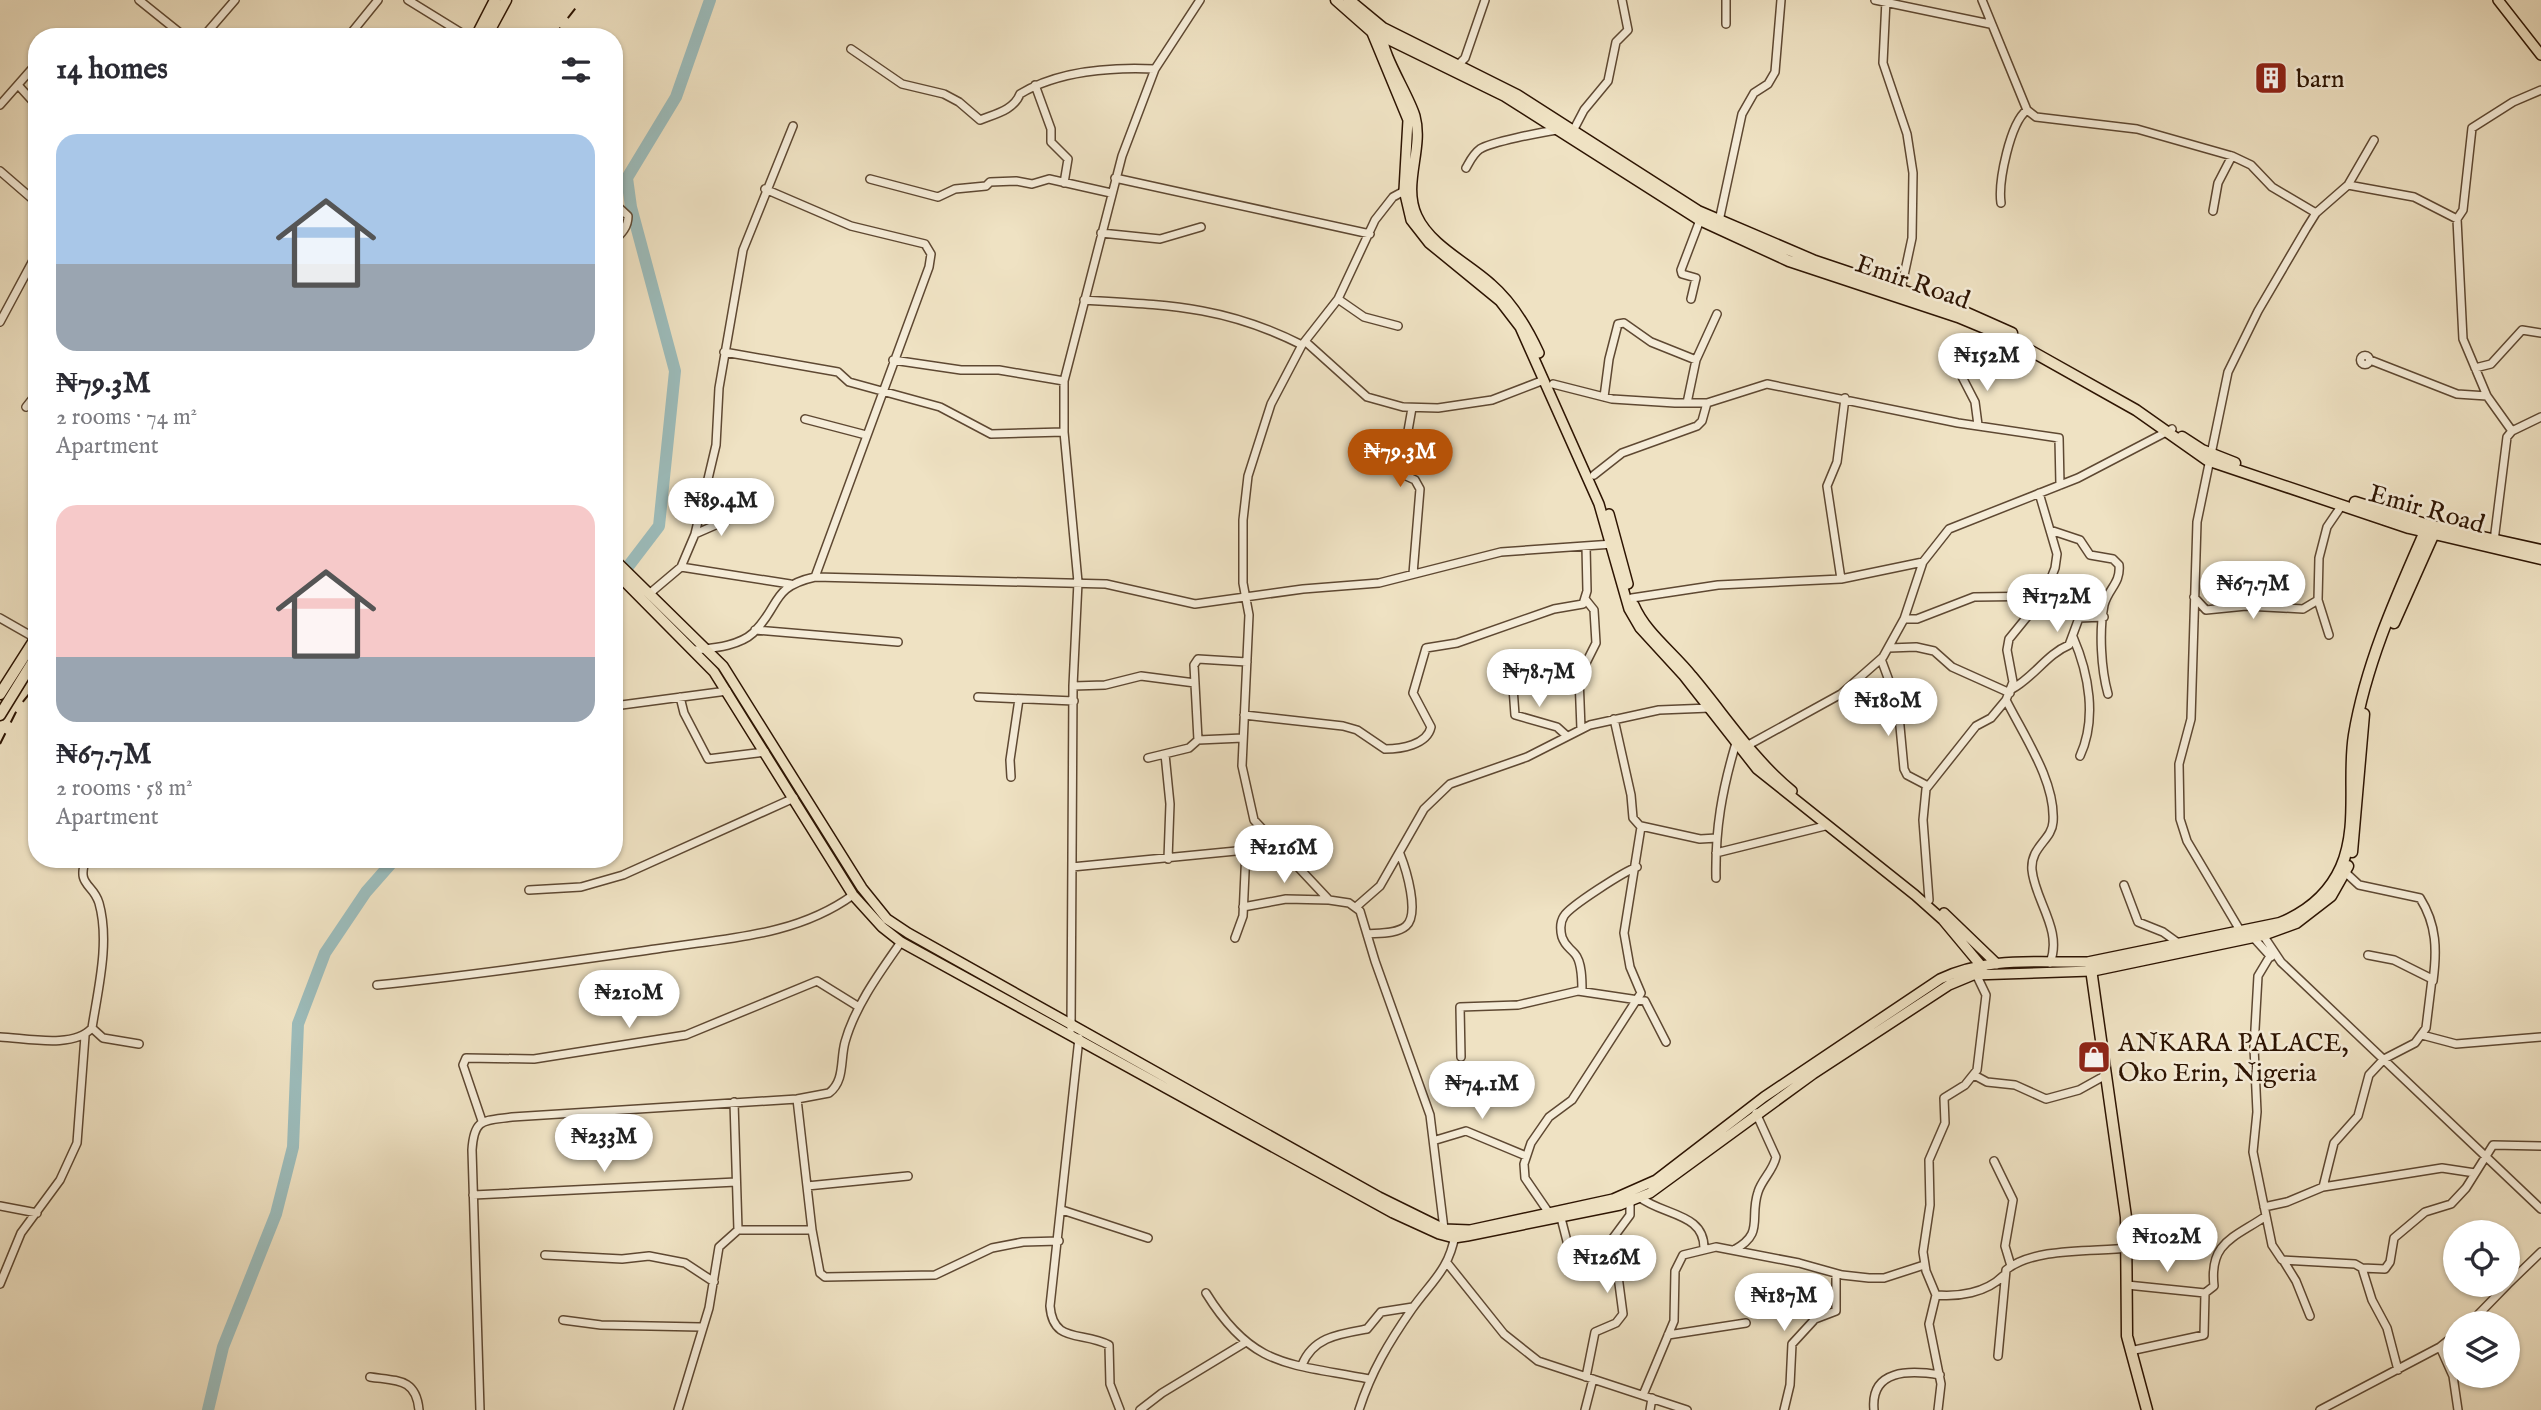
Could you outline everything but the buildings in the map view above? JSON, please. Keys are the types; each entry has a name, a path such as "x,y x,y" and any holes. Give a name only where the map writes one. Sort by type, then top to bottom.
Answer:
{"highway":[{"path":"481,28 496,5 506,0"},
{"name":"Emir Road","path":"1336,0 1382,33 1482,83 1700,220 1789,261 1900,294"},
{"name":"Emir Road","path":"1349,0 1371,26"},
{"path":"489,28 496,5"},
{"name":"Emir Road","path":"1382,33 1497,84 1664,191 1719,221 2025,346 2136,410 2210,457 2342,505 2541,558"},
{"name":"Emir Road","path":"2210,457 2431,530 2541,550"},
{"path":"2091,967 2253,933 2309,916 2331,896 2345,872 2357,827 2359,753 2368,698 2380,656 2431,530"},
{"path":"2091,967 2253,933 2305,911 2326,891 2341,867 2348,842 2352,754 2361,697 2377,647 2431,530"},
{"path":"0,694 28,650"},
{"path":"0,715 28,669"},
{"path":"2091,967 2128,1248 2130,1351 2147,1410"}],"main road":[{"path":"2498,0 2541,55"},
{"path":"1371,26 1408,120 1408,189 1416,229 1500,301 1520,327 1594,475 1632,598 1645,625 1689,672 1757,769 1825,826 1915,895 1943,920 1984,968 2001,972 2091,967"},
{"path":"1382,33 1415,117 1417,148 1408,189"},
{"path":"1549,382 1615,543 1634,620 1741,746 1929,900 1996,963 2001,972"},
{"path":"623,574 696,650 727,691 853,895 901,942 1074,1032 1332,1176 1455,1234 1613,1199 1656,1181 1764,1097 1940,979 1996,963 2050,962 2091,967"},
{"path":"632,586 649,594 708,649 772,741 862,888 887,919 1074,1032 1415,1224 1455,1234 1561,1218 1634,1199 1666,1184 1756,1113 1950,985 1984,968"}],"street":[{"path":"139,0 174,28"},
{"path":"211,28 235,0"},
{"path":"355,28 378,0"},
{"path":"408,0 453,28"},
{"path":"1120,1410 1110,1384 1109,1345 1058,1330 1051,1322 1050,1306 1062,1210 1074,1032 1073,686 1078,582 1064,432 1064,381 1115,178 1155,69 1200,0"},
{"path":"1458,65 1465,58 1485,0"},
{"path":"1573,131 1584,110 1608,81 1616,42 1628,30 1622,0"},
{"path":"1726,0 1726,24"},
{"path":"1719,221 1742,114 1754,93 1768,84 1775,72 1781,0"},
{"path":"1875,0 1990,24"},
{"path":"1982,0 2027,110 2036,117 2137,130 2232,156 2251,165 2272,187 2316,213"},
{"path":"1886,2 1883,63 1907,134 1913,173 1912,237 1900,294"},
{"path":"851,50 902,85 944,94 959,102 980,120 1017,103 1020,94 1035,85 1118,69 1155,69"},
{"path":"0,105 28,73"},
{"path":"18,85 28,96"},
{"path":"1035,85 1051,129 1051,142 1068,159 1064,183"},
{"path":"2512,431 2487,396 2463,339 2457,219 2463,210 2472,128 2513,102 2541,90"},
{"path":"2001,203 1999,182 2006,155 2018,120 2027,110"},
{"path":"649,594 681,567 695,534 716,446 724,352 743,250 765,189 793,126"},
{"path":"1466,168 1472,157 1489,145 1525,135 1558,130"},
{"path":"2281,962 2270,956 2187,841 2180,818 2179,764 2191,719 2197,522 2228,372 2258,311 2316,213 2348,185 2374,139"},
{"path":"2213,211 2218,183 2232,156"},
{"path":"0,171 28,195"},
{"path":"1115,178 1370,234"},
{"path":"870,179 938,197 955,189 986,186 990,182 1016,181 1032,184 1049,179 1111,194"},
{"path":"2348,185 2414,197 2457,219"},
{"path":"765,189 852,226 925,244 930,248 929,267 815,577"},
{"path":"1329,900 1254,820 1242,766 1249,615 1245,598 1243,520 1248,476 1271,404 1304,344 1338,299 1386,205 1408,189"},
{"path":"623,211 628,216 623,232"},
{"path":"1691,299 1696,278 1682,274 1681,270 1700,220"},
{"path":"1101,233 1160,239 1200,227"},
{"path":"0,322 28,270"},
{"path":"1338,299 1364,317 1398,326"},
{"path":"1084,300 1153,303 1214,311 1261,326 1304,344 1367,397 1412,408 1438,408 1492,400 1549,382 1604,397 1687,403 1707,403 1767,384 2059,438 2060,485"},
{"path":"1687,403 1696,360 1717,314"},
{"path":"1604,397 1609,359 1618,324 1624,323 1651,342 1696,360"},
{"path":"2475,368 2491,364 2522,330 2541,333"},
{"path":"724,352 838,372 849,383 940,407 991,434 1064,432"},
{"path":"893,360 961,370 999,370 1064,381"},
{"path":"2370,360 2457,394 2487,396"},
{"path":"1959,370 1975,402 1978,425"},
{"path":"1841,579 1827,486 1837,462 1845,398"},
{"path":"1594,475 1622,453 1697,426 1702,421 1707,403"},
{"path":"1412,408 1402,465 1405,475 1415,480 1420,489 1413,574"},
{"path":"2494,541 2502,456 2512,431 2541,417"},
{"path":"806,419 866,435"},
{"path":"1716,878 1717,838 1724,776 1741,746 1841,695 1881,659 1904,619 1923,562 1940,538 1959,522 2039,494 2170,432"},
{"path":"2039,494 2057,560 2044,596 2009,639 2009,694 2053,796 2053,821 2037,847 2032,871 2050,923 2053,943 2050,962"},
{"path":"2329,635 2318,600 2321,547 2327,527 2342,505"},
{"path":"695,534 759,506"},
{"path":"2050,530 2080,540 2090,555 2117,561 2119,579 2107,598 2104,617 2102,665 2108,694"},
{"path":"681,567 790,584 815,577 1106,584 1188,604 1303,589 1362,586 1501,552 1615,543"},
{"path":"1581,729 1579,677 1596,643 1594,610 1586,600 1586,546"},
{"path":"1632,598 1717,585 1841,579 1923,562"},
{"path":"696,650 741,641 755,630 790,584"},
{"path":"1904,619 1917,619 1941,607 1980,596 2044,596"},
{"path":"2194,596 2206,610 2246,606 2303,609 2318,600"},
{"path":"1244,715 1343,726 1357,730 1385,749 1411,746 1431,733 1430,723 1413,693 1426,648 1457,643 1586,600"},
{"path":"1929,900 1923,820 1924,796 1928,786 1976,726 1991,718 2009,694 2036,673 2057,651 2069,645 2079,618 2104,617"},
{"path":"0,618 28,633"},
{"path":"755,630 898,642"},
{"path":"2073,637 2082,662 2089,707 2088,738 2080,756"},
{"path":"1889,648 1916,647 1934,651 1952,667 2009,694"},
{"path":"1198,740 1194,664 1198,659 1247,662"},
{"path":"1881,659 1898,705 1904,769 1907,775 1928,786"},
{"path":"1512,674 1515,715 1557,727 1567,736"},
{"path":"1073,686 1105,685 1141,676 1195,683"},
{"path":"623,705 727,691"},
{"path":"680,697 684,713 708,759 765,751"},
{"path":"978,697 1073,701"},
{"path":"1011,777 1010,760 1019,699"},
{"path":"1356,907 1380,886 1401,854 1412,826 1424,809 1450,784 1527,757 1581,729 1614,719 1659,710 1710,708"},
{"path":"1614,719 1631,795 1633,818 1641,826 1700,839 1717,838"},
{"path":"1148,758 1189,748 1198,740 1243,738"},
{"path":"1165,754 1170,804 1168,859"},
{"path":"529,890 581,887 623,875 794,798"},
{"path":"1549,1213 1528,1184 1524,1170 1526,1156 1539,1130 1549,1117 1572,1100 1590,1068 1608,1047 1624,1017 1640,999 1641,993 1630,967 1624,933 1637,867 1641,826"},
{"path":"1716,853 1825,826"},
{"path":"1072,867 1278,847"},
{"path":"1235,938 1243,907 1246,850"},
{"path":"1367,934 1403,929 1410,921 1412,897 1401,854"},
{"path":"1582,992 1578,958 1566,947 1562,936 1562,918 1567,911 1609,885 1617,876 1637,867"},
{"path":"0,1284 21,1233 60,1180 77,1143 85,1036 92,1028 103,950 98,901 83,882 83,868"},
{"path":"2323,1187 2334,1143 2354,1124 2362,1107 2367,1080 2384,1059 2408,1048 2422,1035 2430,1011 2437,950 2435,933 2420,898 2359,885 2345,872"},
{"path":"2124,885 2138,922 2163,932 2182,946"},
{"path":"377,985 521,970 763,934 805,923 853,895"},
{"path":"1243,907 1286,899 1329,900 1356,907"},
{"path":"1356,907 1430,1115 1436,1140 1444,1229"},
{"path":"2253,933 2541,1209"},
{"path":"482,1121 816,1097 835,1088 840,1080 845,1043 859,1007 901,942"},
{"path":"2368,954 2394,960 2433,981"},
{"path":"2270,956 2258,976 2254,1047 2257,1095 2253,1152 2272,1245 2296,1281 2310,1316"},
{"path":"1938,1410 1940,1375 1929,1324 1936,1295 1924,1265 1930,1205 1929,1160 1945,1123 1944,1098 1975,1075 1986,995 1976,974"},
{"path":"482,1121 463,1065 466,1058 534,1059 686,1035 817,981 859,1007"},
{"path":"1461,1057 1460,1007 1518,1005 1582,992 1640,999 1649,1006 1666,1042"},
{"path":"92,1028 103,1038 139,1044"},
{"path":"2422,1035 2456,1044 2541,1037"},
{"path":"0,1037 64,1040 85,1036"},
{"path":"1975,1075 1987,1082 2015,1086 2046,1099 2079,1090 2106,1075"},
{"path":"797,1099 812,1230 820,1273 825,1277 934,1275 992,1248 1059,1241"},
{"path":"734,1102 738,1230"},
{"path":"1733,1250 1750,1240 1754,1233 1758,1192 1772,1171 1776,1157 1756,1113"},
{"path":"480,1410 473,1134 482,1121"},
{"path":"1436,1140 1466,1131 1526,1156"},
{"path":"2282,1260 2355,1264 2362,1268 2385,1269 2390,1262 2395,1236 2425,1212 2451,1204 2475,1174 2484,1154 2493,1144 2541,1146"},
{"path":"1994,1161 2013,1200 2005,1245 2011,1266"},
{"path":"2264,1207 2287,1202 2323,1187 2442,1168 2475,1174"},
{"path":"807,1186 908,1176"},
{"path":"474,1195 736,1182"},
{"path":"1585,1410 1595,1332 1616,1323 1623,1314 1613,1238 1630,1214 1634,1199 1661,1212 1693,1221 1703,1236 1704,1249"},
{"path":"0,1206 37,1213"},
{"path":"1062,1210 1148,1237"},
{"path":"2127,1285 2205,1293 2214,1286 2214,1261 2218,1249 2266,1216"},
{"path":"1561,1218 1570,1253"},
{"path":"678,1410 692,1370 714,1282 719,1247 738,1230 812,1230"},
{"path":"1359,1410 1369,1379 1413,1307 1448,1264 1455,1234"},
{"path":"1936,1295 1960,1296 1996,1283 2011,1266 2074,1251 2128,1248"},
{"path":"1643,1395 1674,1321 1677,1264 1683,1255 1704,1249 1733,1250 1799,1262 1836,1274 1884,1278 1924,1265"},
{"path":"2520,1272 2541,1252"},
{"path":"545,1255 622,1259 649,1256 685,1263 714,1282"},
{"path":"1448,1264 1489,1317 1522,1351 1538,1362 1687,1410"},
{"path":"2362,1268 2372,1300 2387,1328 2398,1370"},
{"path":"1787,1409 1791,1348 1815,1319 1836,1311 1836,1274"},
{"path":"1998,1356 2003,1276"},
{"path":"1206,1293 1219,1315 1268,1359 1369,1379"},
{"path":"2130,1351 2204,1335 2205,1293"},
{"path":"2482,1311 2495,1297"},
{"path":"1302,1366 1312,1347 1331,1335 1367,1329 1381,1311 1413,1307"},
{"path":"563,1320 601,1325 701,1327"},
{"path":"1668,1335 1746,1323"},
{"path":"1140,1410 1162,1393 1246,1342"},
{"path":"2320,1410 2443,1345"},
{"path":"2440,1347 2453,1376 2458,1410"},
{"path":"1874,1410 1875,1390 1888,1375 1909,1372 1940,1375"},
{"path":"370,1377 410,1386 417,1395 419,1410"},
{"path":"1650,1410 1652,1398"}],"waterway":[{"path":"623,573 659,526 675,371 631,207 627,178 676,97 710,0"},
{"path":"208,1410 223,1347 276,1214 293,1147 298,1024 325,953 366,892 387,868"}],"railway":[{"path":"560,28 582,0"},
{"path":"0,744 18,708 28,695"}],"place":[{"name":"barn","path":"2271,78"},
{"name":"ANKARA PALACE, Oko Erin, Nigeria","path":"2094,1057"}]}
